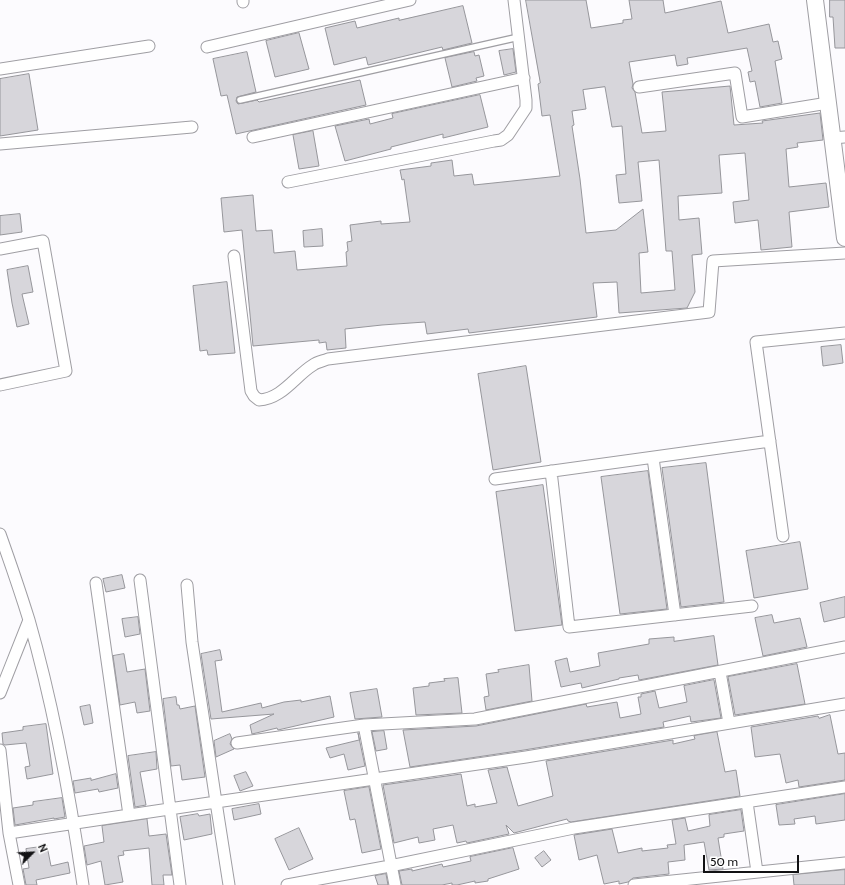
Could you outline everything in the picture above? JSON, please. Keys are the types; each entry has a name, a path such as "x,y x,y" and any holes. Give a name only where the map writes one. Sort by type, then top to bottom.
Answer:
{"street":[{"path":"208,47 410,0"},
{"path":"288,182 501,140 508,136 526,108 524,78 514,0"},
{"path":"815,0 828,104 839,138 845,238"},
{"path":"0,69 149,46"},
{"path":"639,87 735,73 742,117 828,104"},
{"path":"253,137 524,78"},
{"path":"0,144 192,127"},
{"path":"0,249 43,241 66,371 0,385"},
{"path":"234,256 251,391 259,400 267,400 275,396 314,364 328,359 709,312 713,262 845,253"},
{"path":"783,536 756,342 845,332"},
{"path":"495,479 770,441"},
{"path":"652,458 675,615"},
{"path":"551,471 569,626 752,606"},
{"path":"0,534 29,620 54,720 74,824 83,885"},
{"path":"140,580 180,885"},
{"path":"96,583 129,815"},
{"path":"187,585 192,642 229,885"},
{"path":"0,693 29,620"},
{"path":"237,743 364,725 475,719 845,648"},
{"path":"720,672 729,723"},
{"path":"9,833 526,757 845,704"},
{"path":"364,725 373,779 395,885"},
{"path":"0,750 9,833 19,885"},
{"path":"287,885 390,866 574,828 845,787"},
{"path":"747,802 757,872"},
{"path":"634,885 845,863"}],"lane":[{"path":"240,100 519,37"}],"building":[{"path":"526,0 586,0 591,28 623,23 623,20 632,19 629,0 663,0 665,13 721,1 728,33 769,24 773,42 778,41 782,59 775,61 782,103 760,107 755,81 750,82 748,72 752,71 747,48 687,58 688,64 677,66 675,55 629,62 633,84 632,88 635,92 642,133 666,131 662,92 730,86 734,125 763,123 762,121 820,113 823,140 797,143 798,147 786,149 789,187 826,183 829,207 789,212 792,247 761,250 758,220 735,223 733,202 749,200 745,153 719,155 722,193 678,196 679,220 699,218 702,254 692,255 695,292 687,308 619,313 617,282 593,283 597,317 469,333 468,329 427,334 425,322 345,329 346,348 327,350 326,342 319,343 319,340 253,346 242,230 224,232 221,198 253,195 256,231 272,230 274,253 295,251 297,270 347,266 347,242 352,241 350,225 381,221 381,224 410,222 404,179 402,180 400,170 431,166 431,163 452,160 454,176 472,174 474,185 560,176 550,115 542,116 538,84 540,83","holes":["605,87 612,127 622,126 626,174 616,175 619,203 642,201 638,162 659,160 666,251 672,251 675,290 641,293 639,253 648,252 643,209 616,230 586,233 572,126 574,125 572,111 586,109 583,90"]},
{"path":"830,0 845,0 845,48 835,48 833,17 830,17"},
{"path":"463,6 472,43 443,50 442,47 368,65 366,57 334,65 325,28 355,21 357,28 399,18 399,20"},
{"path":"299,33 309,69 275,77 266,41"},
{"path":"513,49 516,72 504,75 499,51"},
{"path":"247,52 256,92 237,97 236,101 238,104 257,100 259,102 360,80 366,105 236,134 227,95 221,96 213,59"},
{"path":"474,52 475,56 479,55 484,76 476,78 477,81 452,87 445,58"},
{"path":"29,74 38,130 0,136 0,79"},
{"path":"480,95 488,127 443,138 443,134 391,147 391,149 345,161 335,126 369,119 370,124 393,118 392,114"},
{"path":"313,131 319,166 299,169 293,135"},
{"path":"20,214 22,232 0,235 0,216"},
{"path":"322,229 323,246 304,247 303,231"},
{"path":"28,266 33,292 22,294 29,324 17,327 7,270"},
{"path":"227,282 235,353 208,355 207,350 200,351 193,286"},
{"path":"841,345 843,363 823,366 821,347"},
{"path":"526,366 541,462 493,470 478,374"},
{"path":"706,463 724,602 681,607 662,468"},
{"path":"648,471 667,609 620,614 601,477"},
{"path":"543,485 562,625 515,631 496,492"},
{"path":"800,542 808,589 754,598 746,551"},
{"path":"122,575 125,588 106,592 103,579"},
{"path":"845,597 845,617 824,622 820,603"},
{"path":"772,615 774,623 800,618 807,647 763,656 755,618"},
{"path":"138,617 140,634 125,637 122,619"},
{"path":"714,636 718,665 639,680 638,675 619,678 582,688 581,683 561,687 555,661 567,658 570,672 600,666 598,653 649,644 649,639 674,637 674,641"},
{"path":"220,650 222,660 215,661 222,712 261,703 262,708 284,702 301,700 301,702 330,696 334,717 278,730 277,728 252,734 250,725 274,714 211,719 201,654"},
{"path":"124,654 127,672 145,669 150,711 137,713 135,702 120,705 113,656"},
{"path":"797,664 805,704 735,715 728,677"},
{"path":"529,665 532,701 486,710 484,697 489,696 486,674 499,672 498,670"},
{"path":"458,678 462,713 416,715 413,688 429,686 429,683 445,681 444,679"},
{"path":"714,680 721,718 691,722 690,716 663,722 664,727 410,767 403,730 476,726 586,704 587,707 617,702 620,718 641,714 638,697 641,697 641,694 655,691 659,708 687,702 684,686"},
{"path":"377,689 382,717 355,719 350,693"},
{"path":"176,697 177,705 179,705 180,709 195,706 205,777 182,780 180,765 171,766 163,699"},
{"path":"90,705 93,723 84,725 80,707"},
{"path":"830,715 838,754 845,753 845,780 799,787 798,780 786,783 780,754 755,757 751,727 818,716 819,718"},
{"path":"46,724 53,774 27,779 25,767 30,766 26,743 5,745 3,744 2,733 23,730 23,727"},
{"path":"384,731 387,749 376,751 372,732"},
{"path":"717,732 725,772 736,770 740,796 571,822 567,819 514,833 506,825 509,834 467,843 466,841 457,843 453,825 433,829 435,840 419,843 418,837 394,843 383,785 461,774 467,806 475,804 475,807 497,803 488,770 507,767 518,806 553,796 546,761 673,740 673,744 695,739 694,736"},
{"path":"358,733 365,766 348,770 344,754 330,758 326,748 359,740"},
{"path":"230,734 232,739 230,744 234,749 216,757 214,741"},
{"path":"156,752 157,769 140,772 146,805 135,807 128,756"},
{"path":"246,772 253,786 240,791 234,776"},
{"path":"116,774 118,788 99,792 98,789 75,793 73,781 91,778 91,780"},
{"path":"369,787 381,849 362,853 355,819 350,820 344,791"},
{"path":"845,794 845,820 816,824 815,816 794,819 795,824 779,825 776,805"},
{"path":"62,798 65,817 15,825 13,808 33,805 33,802"},
{"path":"259,804 261,814 234,820 232,809"},
{"path":"741,810 744,831 724,834 724,837 718,838 723,869 709,870 704,842 684,845 685,860 668,862 669,874 633,878 628,882 619,884 619,881 604,884 597,855 579,860 574,835 612,829 618,853 642,848 642,851 668,848 667,845 676,844 672,820 685,818 688,831 710,826 709,815"},
{"path":"198,814 199,816 210,814 212,834 184,840 180,817"},
{"path":"147,819 149,836 166,834 172,875 163,875 164,885 152,885 149,848 123,851 124,855 118,856 123,882 105,885 101,861 87,865 84,846 104,842 102,826"},
{"path":"299,828 313,859 289,870 275,839"},
{"path":"47,846 51,866 68,862 70,873 36,880 37,885 26,885 23,869 29,868 26,849"},
{"path":"513,848 519,869 488,879 488,881 475,883 475,881 457,885 452,885 452,883 442,885 402,885 399,871 412,869 412,871 442,864 443,867 471,861 470,857"},
{"path":"544,851 551,860 542,867 535,858"},
{"path":"845,870 845,885 794,885 793,875"},
{"path":"386,874 388,885 378,885 375,876"}]}
